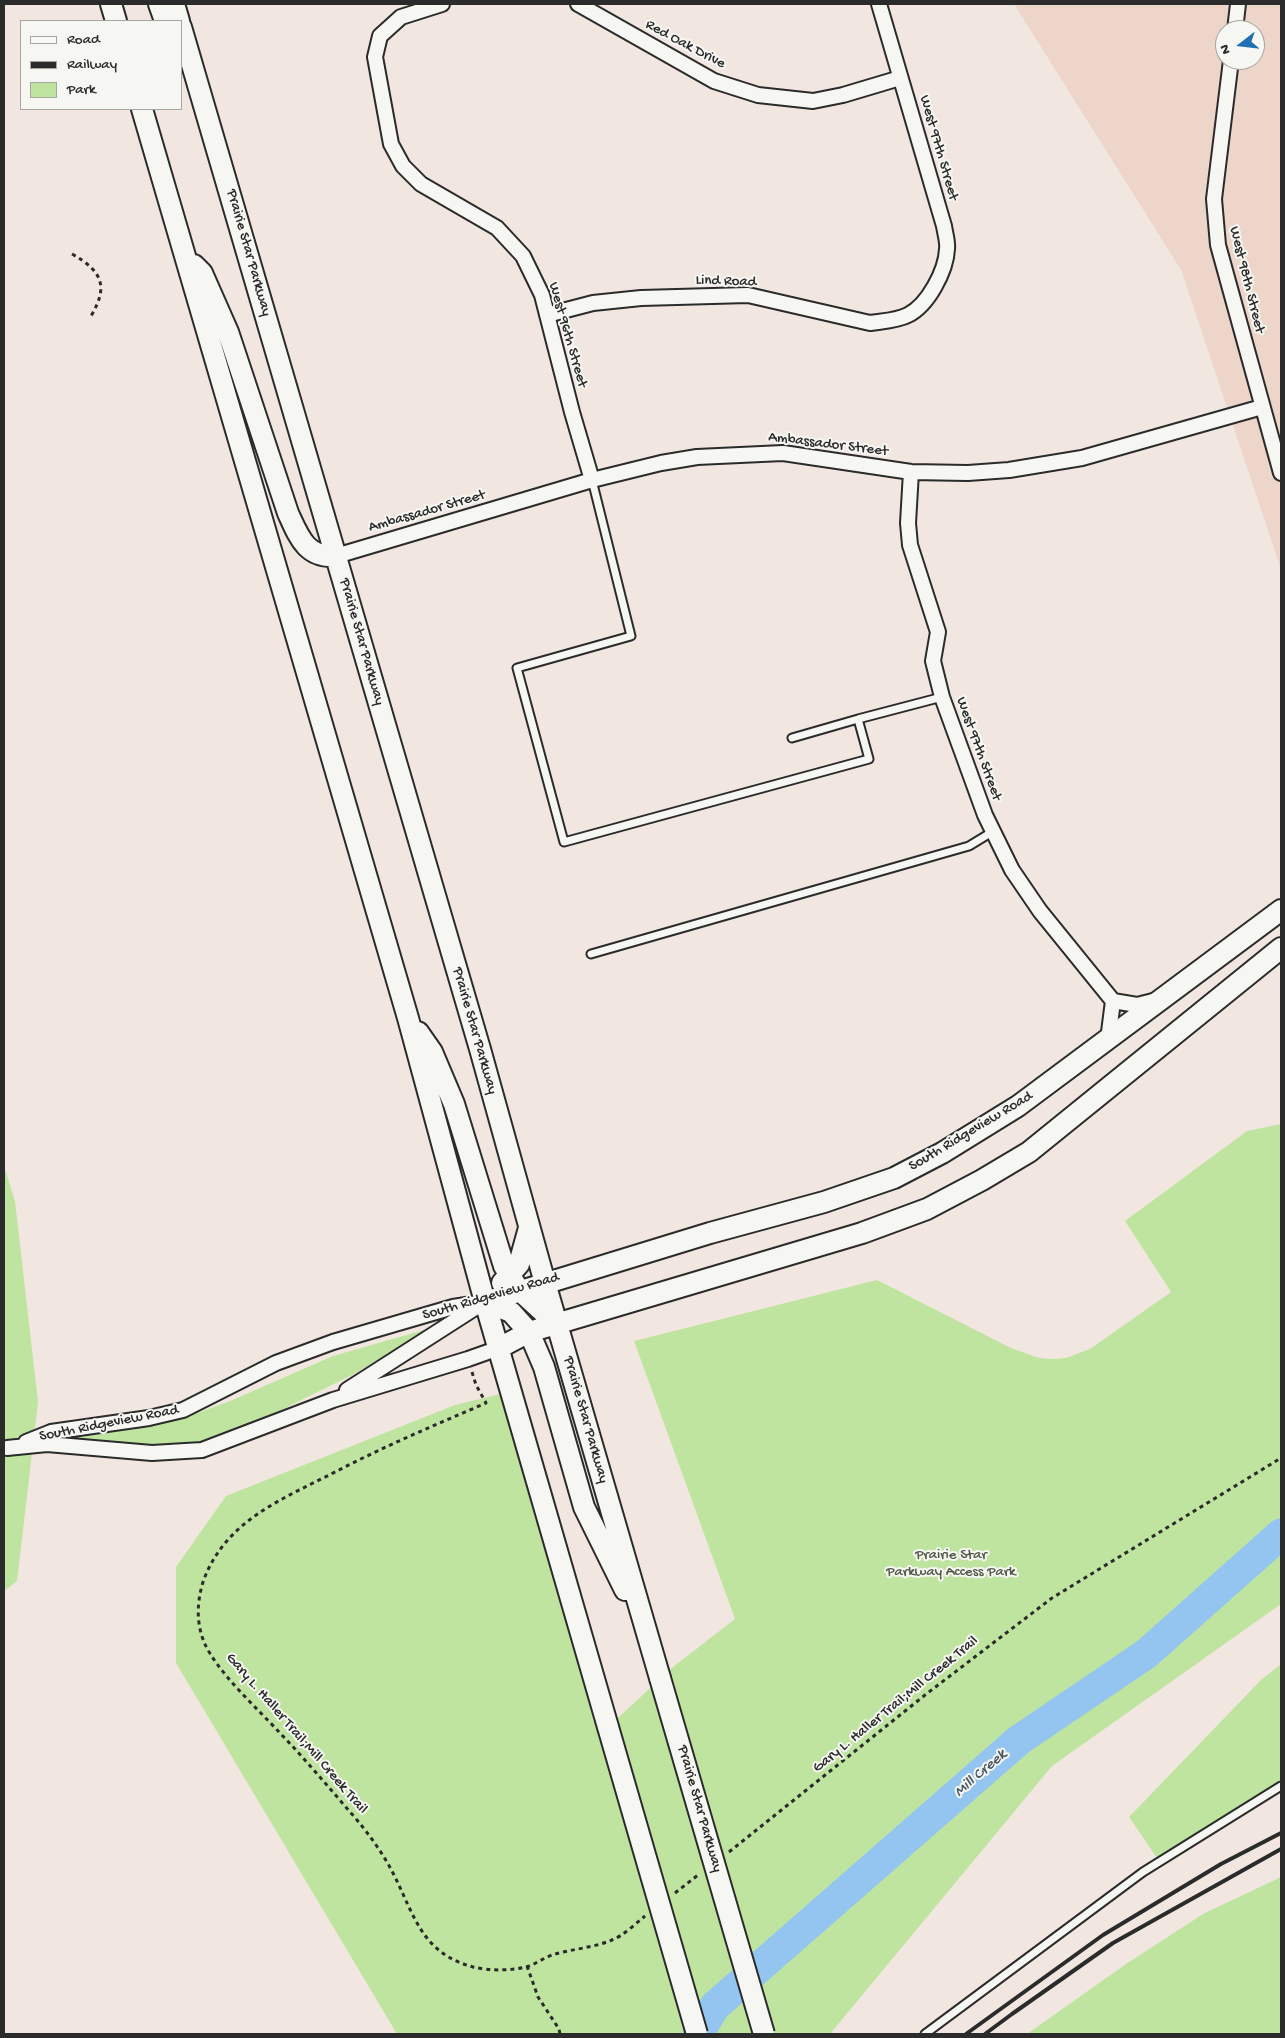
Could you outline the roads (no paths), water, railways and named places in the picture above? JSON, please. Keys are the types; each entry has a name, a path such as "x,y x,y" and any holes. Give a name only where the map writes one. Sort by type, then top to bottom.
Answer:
{"main road":[{"path":"111,4 116,20"},
{"path":"158,4 165,20"},
{"path":"174,4 179,20"},
{"name":"Prairie Star Parkway","path":"182,30 480,1049 544,1283 764,2034"},
{"path":"182,65 224,170"},
{"path":"142,110 408,1018 485,1302 697,2034"},
{"path":"184,254 202,273 228,332 288,514 299,538 312,551 324,557 336,556"},
{"name":"South Ridgeview Road","path":"485,1302 514,1282 544,1283 710,1232 824,1202 894,1178 942,1153 1018,1106 1281,910"},
{"name":"South Ridgeview Road","path":"499,1348 529,1332 862,1233 927,1209 1029,1152 1281,948"},
{"path":"408,1018 432,1052 454,1104 504,1266 514,1282 557,1325"},
{"path":"514,1282 529,1227"},
{"path":"485,1302 511,1312 529,1332 544,1368 584,1507 620,1582 642,1616"}],"street":[{"name":"West 96th Street","path":"442,4 401,17 380,36 375,57 391,144 403,166 421,184 497,228 523,256 542,295 572,412 592,480"},
{"name":"Red Oak Drive","path":"578,4 714,81 758,95 814,101 843,95 900,78"},
{"name":"West 97th Street","path":"879,4 944,226 947,249 940,277 926,299"},
{"path":"1236,20 1238,4"},
{"name":"West 98th Street","path":"1230,70 1214,199 1218,245 1281,473"},
{"name":"Lind Road","path":"547,315 593,303 641,298 748,296 870,323 889,321 909,314 926,299"},
{"name":"Ambassador Street","path":"336,556 592,480 697,457 740,453 783,453 911,472 968,473 1064,462 1092,456 1262,407"},
{"name":"West 97th Street","path":"911,472 908,523 910,545 938,632 933,661 942,697 992,832 1012,870 1040,911 1113,1001"},
{"path":"1108,1040 1113,1001 1137,1005 1164,998"},
{"path":"333,1400 485,1302"},
{"name":"South Ridgeview Road","path":"6,1449 51,1432 149,1418 183,1410 276,1363 333,1342 453,1307 485,1302"},
{"name":"South Ridgeview Road","path":"6,1449 47,1444 152,1453 202,1450 333,1400 499,1348"}],"lane":[{"path":"592,480 631,636 517,668 564,842 869,759 858,719"},
{"path":"792,738 942,697"},
{"path":"591,954 969,846 992,832"},
{"path":"924,2034 1143,1872 1281,1786"}],"waterway":[{"name":"Mill Creek","path":"698,2034 715,2006 1019,1740 1146,1654 1281,1534"}],"railway":[{"path":"966,2034 1103,1935 1221,1864 1281,1833"},
{"path":"985,2034 1113,1943 1281,1849"}],"park label":[{"name":"Prairie Star Parkway Access Park","path":"951,1564"}]}
